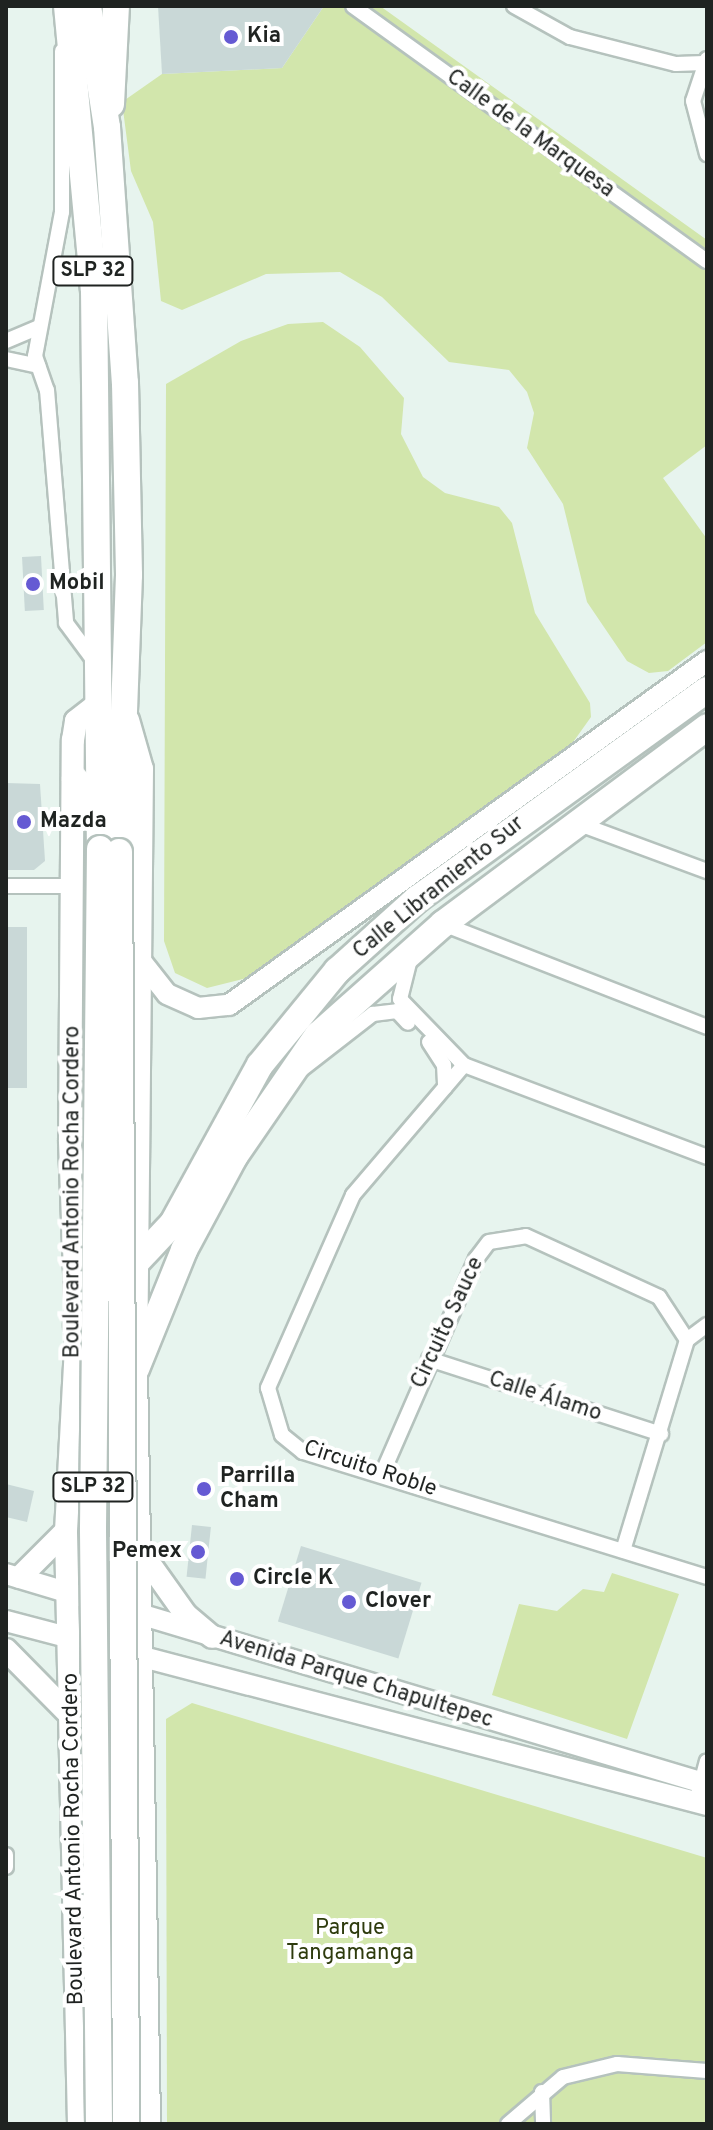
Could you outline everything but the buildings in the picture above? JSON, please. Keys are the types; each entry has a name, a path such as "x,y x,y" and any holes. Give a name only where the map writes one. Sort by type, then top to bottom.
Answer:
{"highway":[{"path":"107,127 116,6"},
{"name":"SLP 32","path":"75,8 107,127 125,383 125,710 110,850 93,1512 99,2124"},
{"name":"SLP 32","path":"75,8 94,290 100,814 110,850 126,2124"},
{"name":"Calle Libramiento Sur","path":"77,1325 142,1260 173,1223 260,1065 337,971 520,823 707,690"},
{"name":"Calle Libramiento Sur","path":"136,1369 184,1250 281,1082 347,1005 443,924 707,727"},
{"path":"75,779 100,814"},
{"path":"481,829 520,823"}],"main road":[{"path":"137,956 167,994 198,1008 229,1005 481,829 707,661"},
{"name":"Boulevard Antonio Rocha Cordero","path":"79,2124 73,1718 66,1531 77,1325 73,886 76,721 99,703"},
{"path":"125,710 142,769 137,956 142,1260 136,1369 142,1505 149,2124"},
{"path":"67,1503 81,1557 88,1569 112,1578 132,1562 142,1505"},
{"path":"13,1576 66,1531"},
{"path":"142,1552 178,1606 212,1637"},
{"name":"Avenida Parque Chapultepec","path":"13,1576 703,1794"},
{"name":"Avenida Parque Chapultepec","path":"6,1621 703,1794"},
{"path":"6,1650 73,1718 111,1701 128,1706 145,1730"}],"street":[{"name":"Calle de la Marquesa","path":"353,6 707,261"},
{"path":"514,6 570,37 676,64 705,61 695,125 707,154"},
{"path":"75,8 59,78 62,212 39,327 38,366 47,390 66,623 99,668"},
{"path":"676,64 702,86"},
{"path":"6,341 39,327"},
{"path":"6,359 38,366"},
{"path":"577,823 707,871"},
{"path":"6,886 73,886"},
{"path":"443,924 707,1027"},
{"path":"420,943 400,980 400,1008 437,1051 445,1087"},
{"path":"400,1008 464,1065 707,1157"},
{"path":"281,1082 328,1054 373,1014 400,1008"},
{"name":"Circuito Roble","path":"464,1065 353,1195 268,1388 282,1435 303,1452 707,1577"},
{"name":"Circuito Sauce","path":"382,1474 429,1359 476,1259 508,1234 659,1297 687,1340"},
{"path":"623,1550 661,1434 687,1340 707,1325"},
{"name":"Calle Álamo","path":"429,1359 661,1434"},
{"path":"703,1794 707,1761"},
{"path":"6,1855 6,1867"},
{"path":"508,2124 563,2077 617,2064 707,2071"},
{"path":"542,2092 543,2124"}],"green space":[{"path":"324,6 380,6 707,240 707,445 663,478 707,539 707,642 668,671 649,673 627,661 587,602 563,504 527,448 534,413 527,392 509,370 449,362 382,297 340,272 266,274 182,310 161,301 153,222 131,171 122,102 162,74 282,68"},
{"path":"323,322 360,347 404,398 401,434 423,477 445,493 499,507 512,523 535,613 590,703 591,717 571,745 247,978 207,988 175,973 164,941 166,384 241,341 288,324"},
{"path":"612,1573 679,1594 627,1739 492,1695 519,1604 557,1611 583,1589 604,1592"},
{"name":"Parque Tangamanga","path":"192,1703 707,1858 707,2124 167,2124 166,1719"}],"place":[{"name":"Kia","path":"231,37"},
{"name":"Mobil","path":"33,584"},
{"name":"Mazda","path":"24,822"},
{"name":"Parrilla Cham","path":"204,1489"},
{"name":"Pemex","path":"198,1552"},
{"name":"Circle K","path":"237,1579"},
{"name":"Clover","path":"349,1602"}]}
